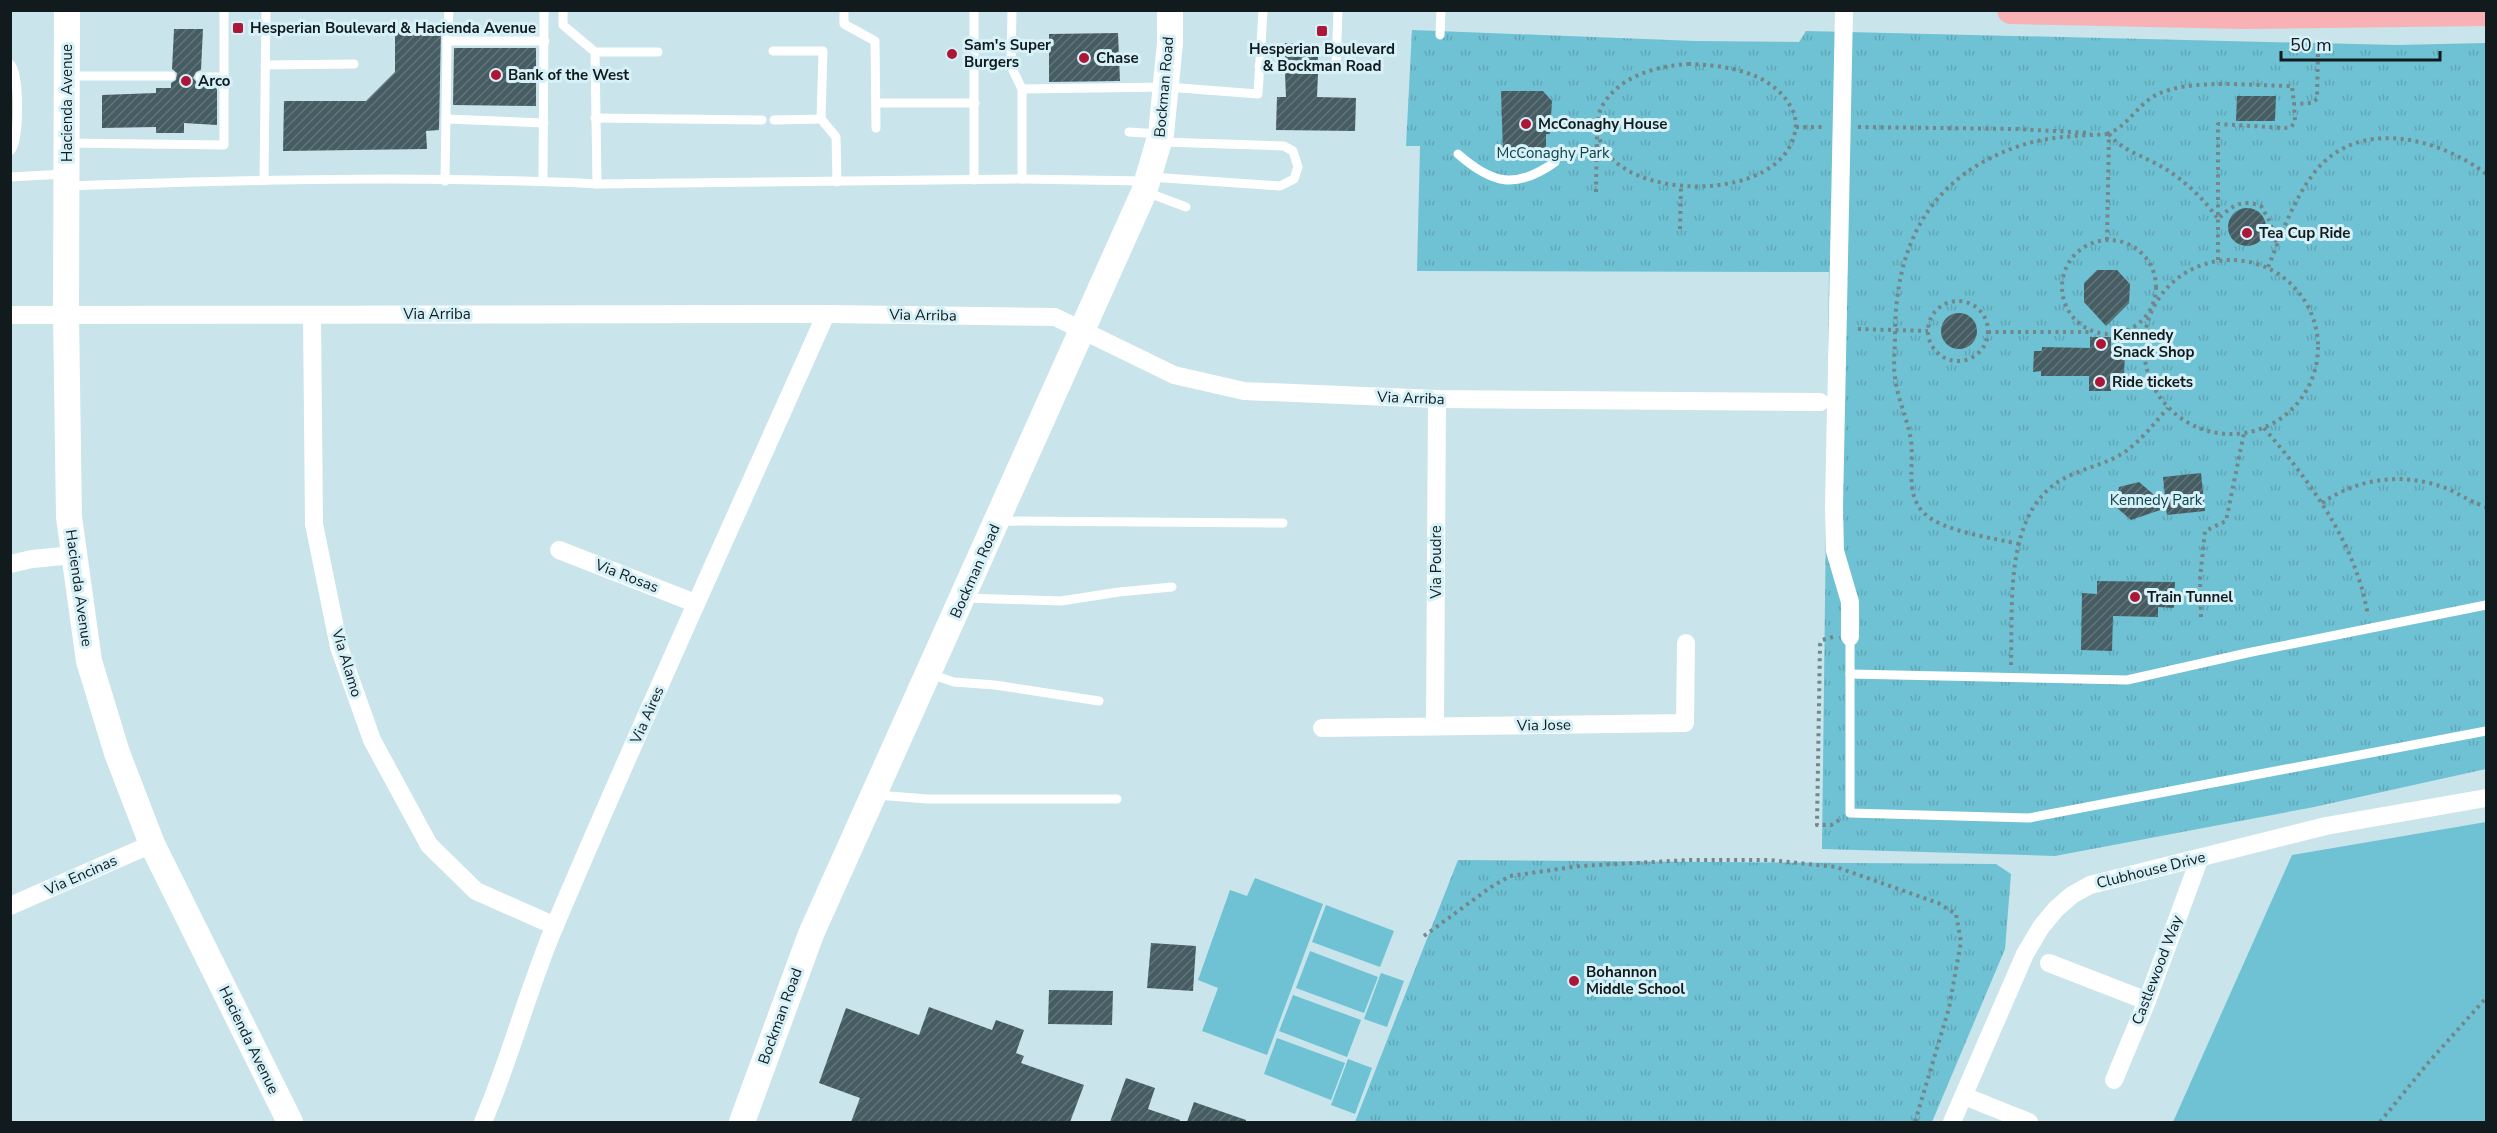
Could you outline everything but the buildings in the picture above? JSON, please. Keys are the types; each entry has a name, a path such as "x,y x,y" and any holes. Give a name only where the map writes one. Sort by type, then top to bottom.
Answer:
{"main road":[{"path":"2011,10 2243,13 2487,12"}],"street":[{"name":"Hacienda Avenue","path":"67,10 66,314 69,517 89,661 117,753 152,844 290,1122"},
{"name":"Bockman Road","path":"742,1122 811,934 1084,330 1147,183 1160,138 1167,87 1170,10"},
{"path":"1844,10 1834,507 1835,551 1850,602 1845,637"},
{"name":"Via Arriba","path":"10,315 826,314 1055,317 1174,375 1244,391 1437,399 1820,402"},
{"name":"Via Aires","path":"483,1122 499,1084 555,926 695,603 826,314"},
{"name":"Via Alamo","path":"312,315 314,524 339,647 372,740 429,845 476,891 555,926"},
{"name":"Via Poudre","path":"1435,726 1437,399"},
{"name":"Via Rosas","path":"559,550 695,603"},
{"path":"10,564 32,558 73,555"},
{"name":"Via Jose","path":"1322,728 1686,723 1686,643"},
{"name":"Clubhouse Drive","path":"1952,1122 2025,954 2056,909 2072,895 2090,885 2199,860 2326,826 2487,798"},
{"name":"Via Encinas","path":"10,906 152,844"},
{"name":"Castlewood Way","path":"2114,1080 2147,1001 2199,860"},
{"path":"2049,963 2147,1001"},
{"path":"1964,1096 2029,1122"}],"lane":[{"path":"67,142 224,145 224,10"},
{"path":"264,180 266,10"},
{"path":"445,181 449,10"},
{"path":"543,181 544,10"},
{"path":"563,10 563,25 595,52 658,52"},
{"path":"844,10 844,24 875,41 876,128"},
{"path":"974,10 974,180"},
{"path":"1012,10 1011,66 1022,88 1022,179"},
{"path":"1022,88 1167,87 1258,94 1263,10"},
{"path":"1259,66 1336,68 1338,10"},
{"path":"1440,35 1441,10"},
{"path":"447,41 545,41"},
{"path":"773,51 823,51 820,119 836,137 837,182"},
{"path":"595,52 597,184"},
{"path":"10,64 17,74 16,139 10,151"},
{"path":"265,65 354,64"},
{"path":"67,76 171,76"},
{"path":"200,77 224,76"},
{"path":"876,103 975,103"},
{"path":"596,118 762,120"},
{"path":"446,119 544,123"},
{"path":"774,120 820,119"},
{"path":"10,177 67,180 543,181 597,184 1022,179 1280,186 1294,179 1298,167 1293,152 1284,146 1160,138 1129,132"},
{"path":"1458,154 1485,176 1500,180 1516,180 1540,172 1555,162"},
{"path":"1147,183 1186,207"},
{"path":"998,521 1283,523"},
{"path":"963,598 1061,602 1119,592 1172,587"},
{"path":"1850,674 2127,680 2487,605"},
{"path":"1845,637 1850,674 1850,813 2029,818 2487,731"},
{"path":"929,673 954,682 995,685 1099,701"},
{"path":"875,795 927,799 1117,799"}],"path":[{"path":"2294,104 2312,103 2317,99 2318,51"},
{"path":"1596,192 1598,124 1604,103 1619,86 1652,70 1688,64 1725,67 1762,80 1783,96 1795,115 1796,127 1786,153 1766,170 1745,180 1717,186 1681,186 1653,181 1623,166 1601,143 1598,124"},
{"path":"2019,544 1934,520 1918,505 1913,493 1910,436 1894,375 1897,287 1908,246 1929,209 1951,185 1996,155 2020,145 2048,138 2109,134 2123,124 2145,102 2158,94 2190,86 2292,87 2295,122 2291,127 2218,124 2218,260"},
{"path":"1574,123 1598,124"},
{"path":"1796,127 1827,128"},
{"path":"1853,127 2017,129 2109,134 2116,143 2167,170 2212,210 2218,219"},
{"path":"2107,240 2109,134"},
{"path":"2268,267 2313,174 2344,146 2359,141 2400,138 2420,142 2462,158 2487,174"},
{"path":"1680,229 1681,186"},
{"path":"2218,219 2233,204 2248,201 2261,206 2270,222 2277,245"},
{"path":"1988,332 2111,334 2127,331 2141,322 2152,309 2164,291 2179,276 2198,266 2218,260 2235,259 2268,267 2289,281 2305,300 2315,323 2318,349 2314,374 2303,396 2286,415 2264,428 2244,434 2223,434 2203,430 2184,421 2168,408 2155,391 2145,361 2145,329 2152,309 2156,294 2156,278 2150,263 2140,250 2126,242 2107,240 2095,242 2082,249 2071,259 2064,273 2062,288 2065,302 2072,316 2083,326 2096,332"},
{"path":"1959,301 1976,307 1987,322 1988,332 1981,351 1962,361 1952,361 1942,357 1934,350 1928,331 1934,313 1949,302 1959,301"},
{"path":"1858,329 1928,331"},
{"path":"2011,677 2013,592 2019,544 2025,522 2035,504 2061,480 2128,450 2168,408"},
{"path":"2264,428 2322,502 2359,574 2370,629"},
{"path":"2201,617 2200,579 2205,531 2226,521 2244,434"},
{"path":"2322,502 2362,483 2405,479 2438,485 2487,507"},
{"path":"1845,637 1822,640 1820,645 1817,825 1831,825 1850,813"},
{"path":"1424,936 1491,887 1510,876 1580,866 1690,860 1770,860 1836,867 1938,903 1956,914 1961,942 1949,1008 1915,1122"},
{"path":"2380,1122 2405,1090 2487,998"}],"green space":[{"name":"Kennedy Park","path":"1412,30 1695,41 1799,42 1806,31 2397,45 2486,43 2486,769 2314,807 2055,856 1822,849 1829,272 1417,271 1420,146 1406,146"},
{"path":"2486,822 2486,1122 2173,1122 2292,855"},
{"path":"1458,860 1996,864 2011,874 2005,949 1932,1122 1355,1122"},
{"path":"1255,878 1323,904 1267,1055 1202,1031 1218,988 1198,980 1230,890 1247,896"},
{"path":"1326,905 1394,931 1380,967 1312,942"},
{"path":"1310,951 1378,977 1364,1013 1296,988"},
{"path":"1381,973 1404,981 1387,1027 1364,1019"},
{"path":"1293,995 1361,1020 1347,1057 1279,1031"},
{"path":"1277,1038 1345,1063 1331,1100 1264,1074"},
{"path":"1348,1059 1372,1068 1355,1114 1331,1105"}],"place":[{"name":"Hesperian Boulevard & Hacienda Avenue","path":"238,28"},
{"name":"Hesperian Boulevard & Bockman Road","path":"1322,31"},
{"name":"Sam's Super Burgers","path":"952,54"},
{"name":"Chase","path":"1084,58"},
{"name":"Bank of the West","path":"496,75"},
{"name":"Arco","path":"186,81"},
{"name":"McConaghy House","path":"1526,124"},
{"name":"Tea Cup Ride","path":"2247,233"},
{"name":"Kennedy Snack Shop","path":"2101,344"},
{"name":"Ride tickets","path":"2100,382"},
{"name":"Train Tunnel","path":"2135,597"},
{"name":"Bohannon Middle School","path":"1574,981"}],"park label":[{"name":"McConaghy Park","path":"1553,153"}]}
